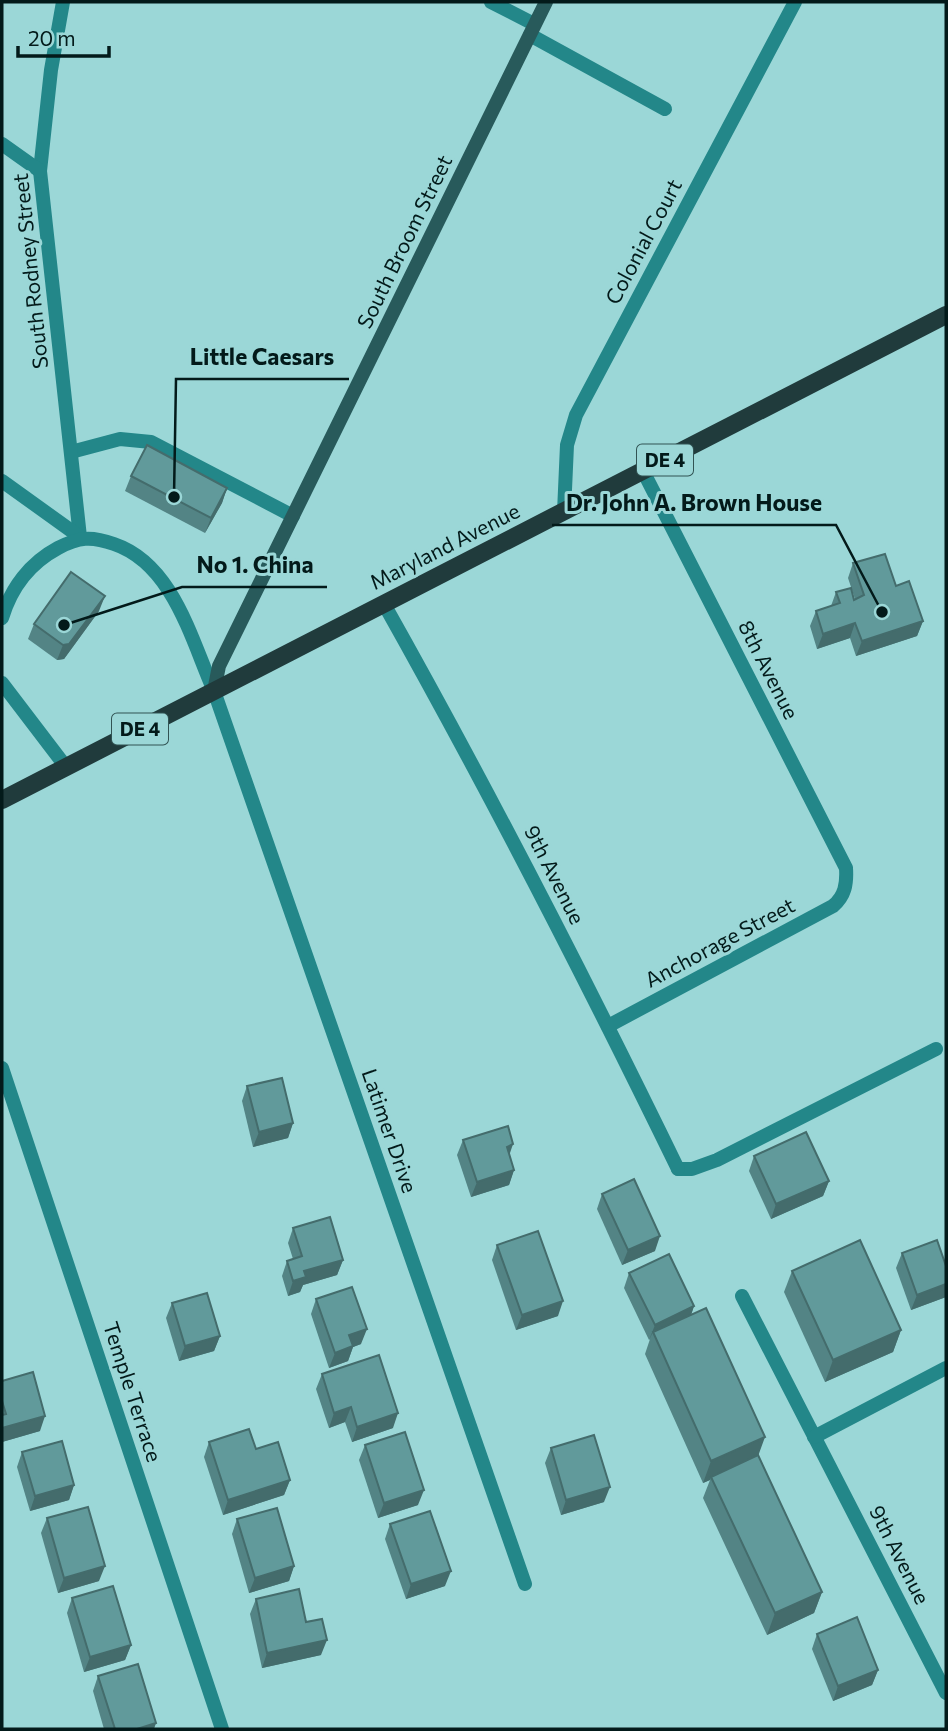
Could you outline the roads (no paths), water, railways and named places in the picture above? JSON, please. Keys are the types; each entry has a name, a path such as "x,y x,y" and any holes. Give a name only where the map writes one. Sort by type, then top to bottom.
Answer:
{"main road":[{"name":"Maryland Avenue","path":"2,800 946,315"}],"street":[{"name":"South Rodney Street","path":"63,2 51,69 40,171 80,537"},
{"path":"491,2 532,30 665,109"},
{"name":"South Broom Street","path":"214,691 219,666 546,2"},
{"name":"Colonial Court","path":"564,512 567,445 576,415 796,2"},
{"path":"2,144 40,171"},
{"path":"71,452 120,439 151,442 293,516"},
{"name":"8th Avenue","path":"643,471 846,868 845,890"},
{"path":"2,481 80,537 104,540 124,547 143,559 159,575 174,599 214,691"},
{"path":"2,618 18,583 32,566 46,554 80,537"},
{"name":"9th Avenue","path":"384,604 460,738 678,1169 692,1169 717,1160 936,1049"},
{"path":"2,683 66,767"},
{"name":"Latimer Drive","path":"214,691 525,1584"},
{"name":"Anchorage Street","path":"608,1026 832,906 841,899 845,890"},
{"name":"Temple Terrace","path":"2,1068 222,1729"},
{"name":"9th Avenue","path":"742,1296 946,1693"},
{"path":"814,1437 946,1368"}],"place":[{"name":"Little Caesars","path":"174,497"},
{"name":"Dr. John A. Brown House","path":"882,612"},
{"name":"No 1. China","path":"64,625"}]}
